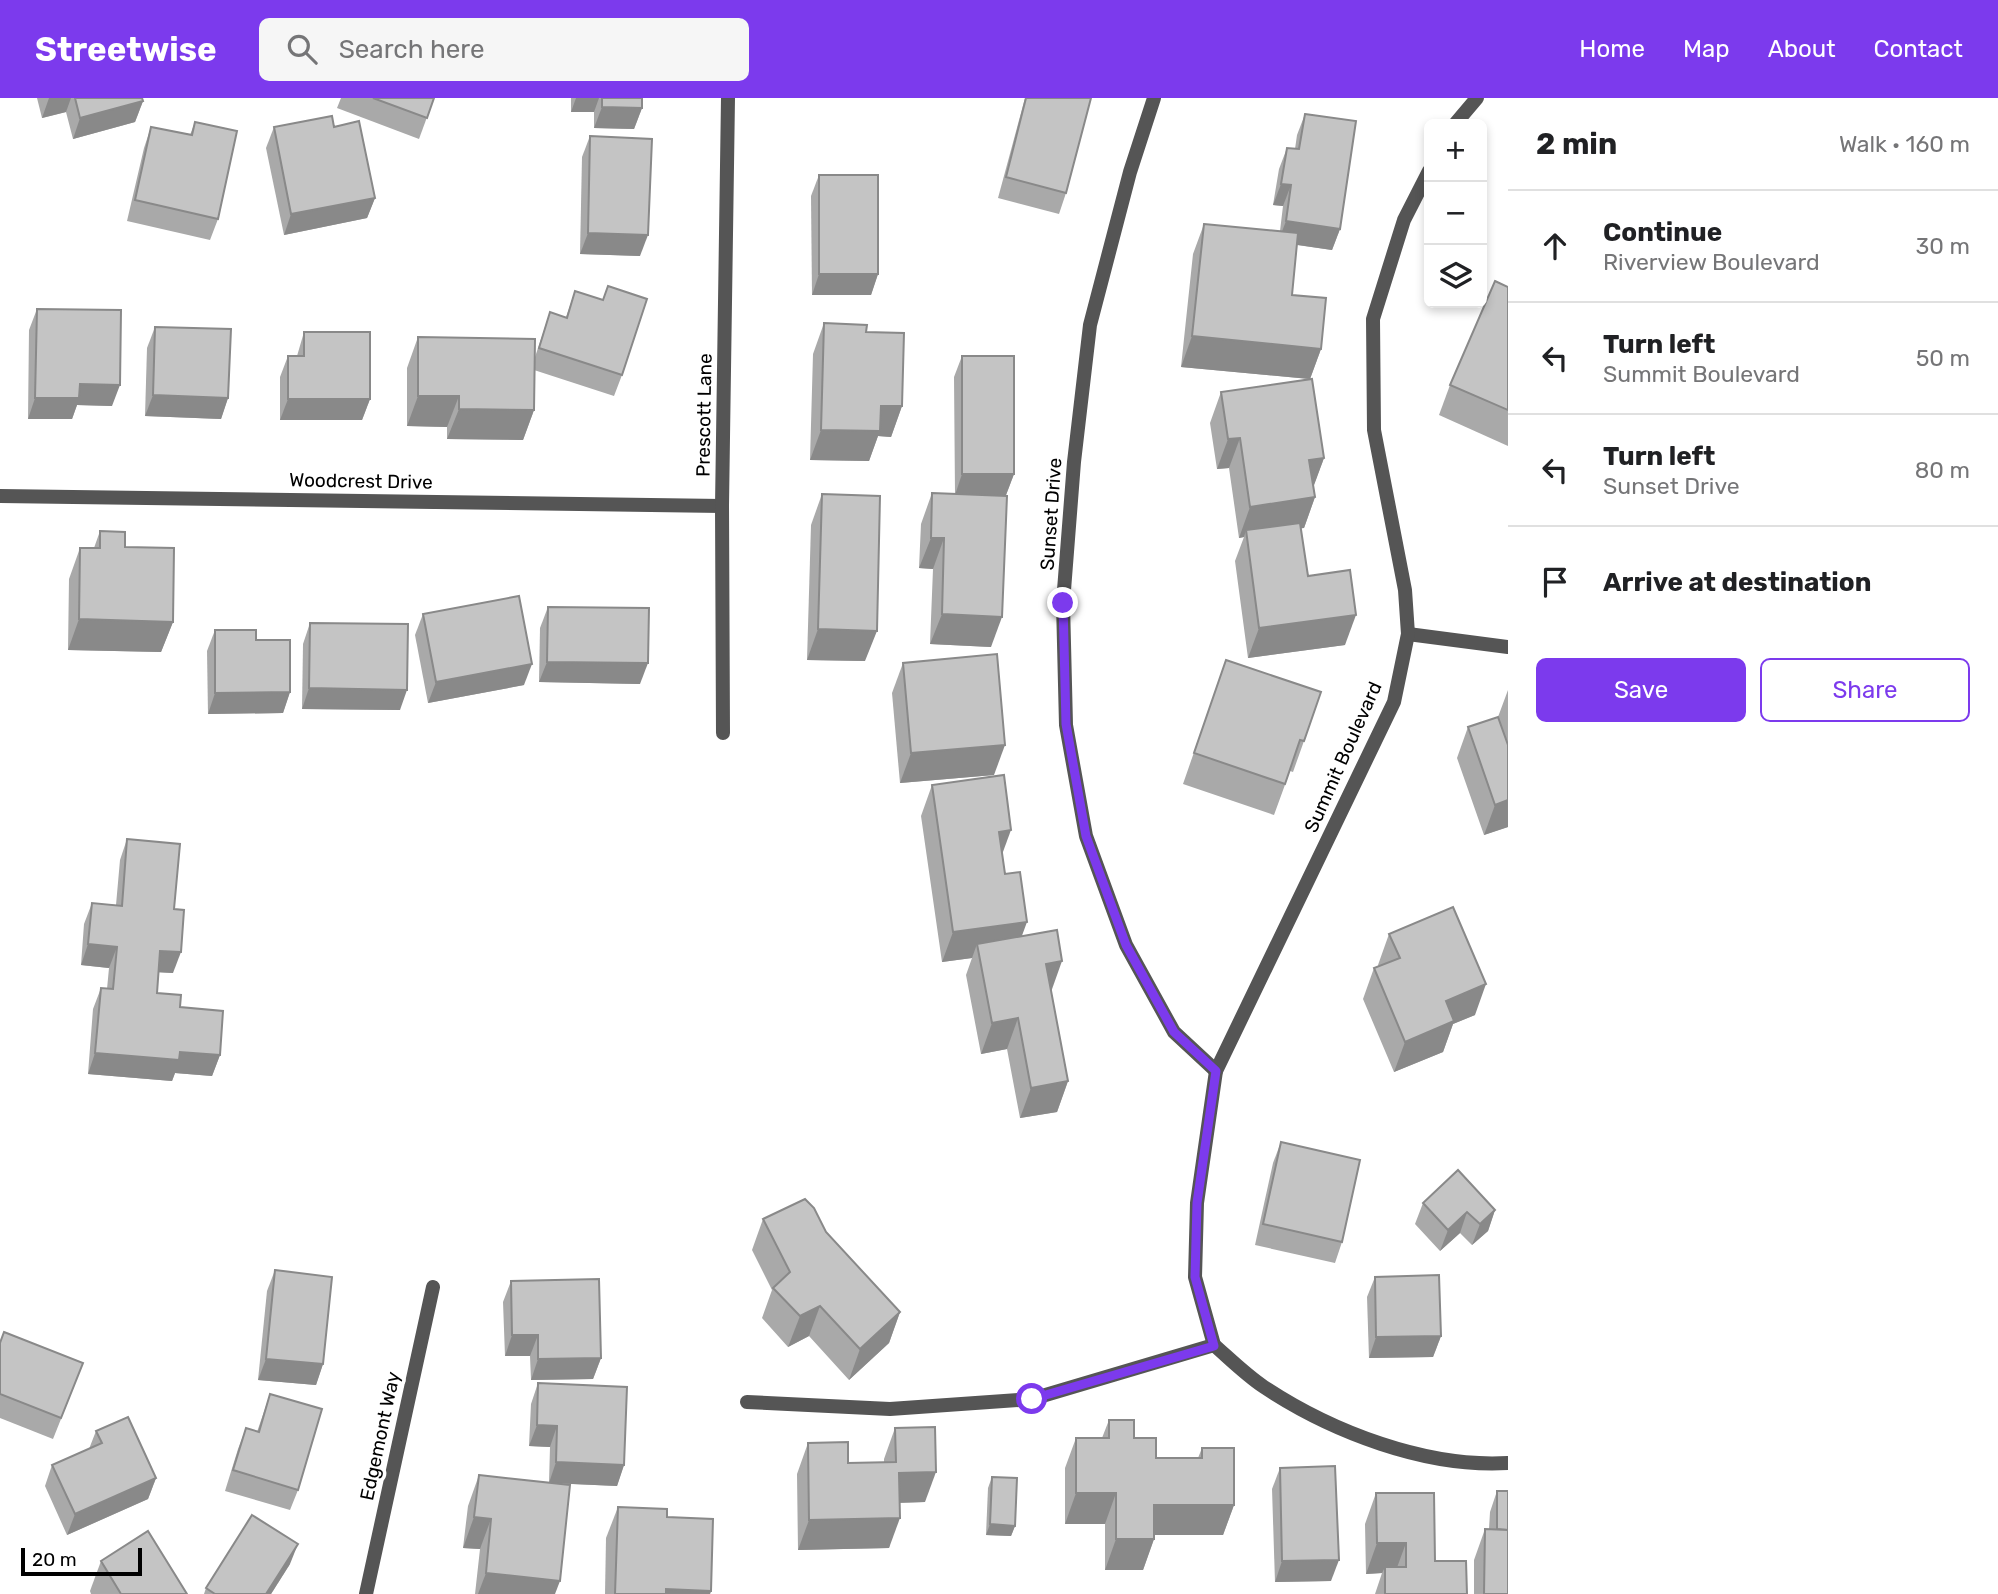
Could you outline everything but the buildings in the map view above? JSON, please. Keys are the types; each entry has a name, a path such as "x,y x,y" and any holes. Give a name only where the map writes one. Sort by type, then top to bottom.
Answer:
{"street":[{"name":"Prescott Lane","path":"723,733 722,506 728,98"},
{"name":"Sunset Drive","path":"1154,98 1130,172 1090,325 1073,462 1063,603 1066,724 1086,836 1126,945 1174,1032 1216,1071"},
{"path":"1459,119 1477,98"},
{"name":"Summit Boulevard","path":"1214,1346 1195,1277 1197,1203 1216,1071 1394,702 1408,634 1405,590 1374,430 1373,318 1404,220 1424,181"},
{"name":"Woodcrest Drive","path":"0,496 722,506"},
{"path":"1408,634 1508,647"},
{"name":"Edgemont Way","path":"366,1594 433,1287"},
{"path":"747,1402 890,1409 1032,1399 1214,1346 1263,1386 1331,1425 1398,1449 1477,1465 1508,1463"}],"route":[{"path":"1032,1399 1214,1346 1195,1277 1197,1203 1216,1071 1174,1032 1126,945 1086,836 1066,724 1063,603"}]}
